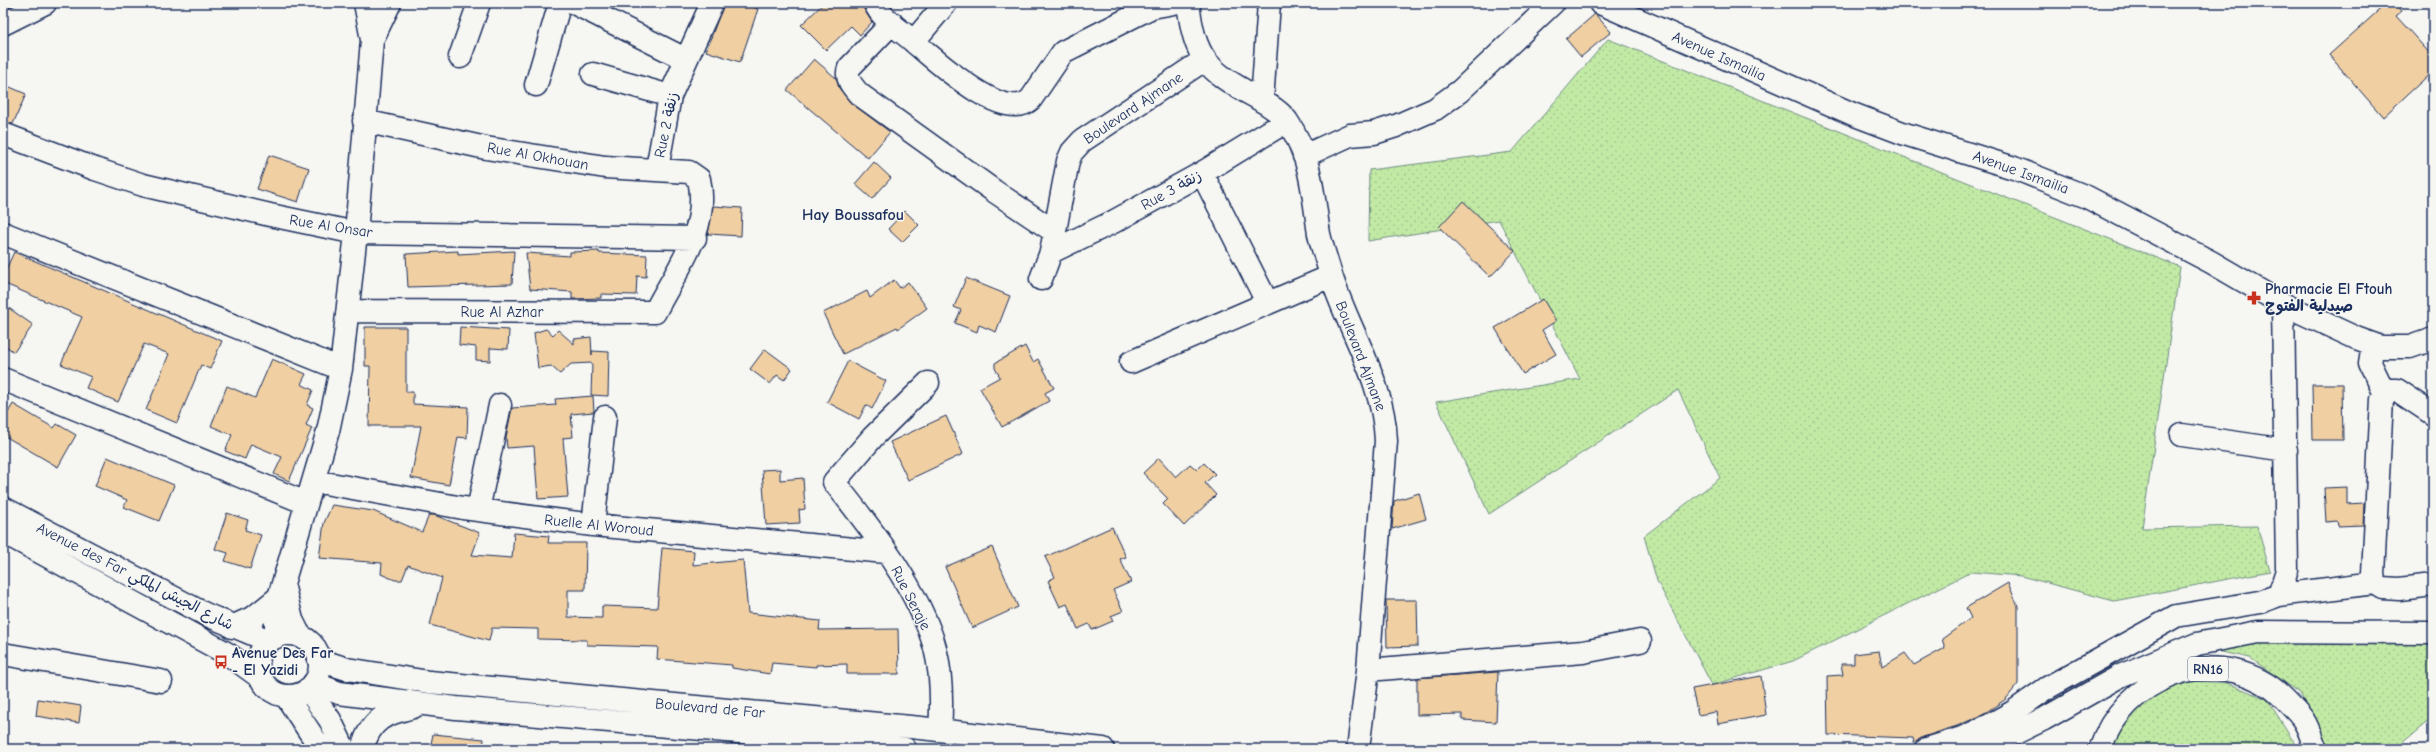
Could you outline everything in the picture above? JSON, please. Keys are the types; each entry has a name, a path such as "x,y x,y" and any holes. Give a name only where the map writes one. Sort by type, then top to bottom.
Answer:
{"main road":[{"path":"3,24 44,3"},
{"path":"273,639 276,610 281,590 314,480 341,369 356,233 364,121 372,40 365,3"},
{"path":"372,40 390,3"},
{"path":"460,57 479,3"},
{"path":"536,85 560,3"},
{"path":"574,3 685,59"},
{"name":"Rue 2 زنقة","path":"657,169 670,96 685,59 712,3"},
{"path":"875,3 879,11 955,77 971,87 1008,103 1023,104 1031,100 1063,52 1148,5 1174,3"},
{"path":"914,41 946,3"},
{"name":"Boulevard Ajmane","path":"1188,3 1195,42 1204,60 1218,74 1262,101 1287,121 1304,156 1311,175 1320,236 1331,276 1376,387 1385,424 1386,441 1368,670 1358,749"},
{"path":"1262,101 1269,3"},
{"path":"1304,156 1350,135 1374,133 1434,109 1460,91 1553,3"},
{"name":"Avenue Ismailia","path":"1600,3 1855,115 1905,134 2014,168 2087,197 2211,262 2283,304 2356,338 2381,347 2410,347 2433,339"},
{"path":"892,23 849,68 848,76 852,86 859,94 994,192 1053,242"},
{"name":"Boulevard Ajmane","path":"1041,279 1053,242 1068,161 1077,146 1204,60"},
{"path":"593,74 670,96"},
{"name":"Rue Al Okhouan","path":"364,121 486,148 606,168 657,169 695,174 699,179 702,191 702,210 695,238"},
{"name":"Rue 3 زنقة","path":"1053,242 1113,222 1202,173 1287,121"},
{"name":"Rue Al Onsar","path":"3,134 95,169 143,185 270,215 356,233 695,238"},
{"path":"1202,173 1267,302"},
{"path":"3,233 341,369"},
{"name":"Rue Al Azhar","path":"348,311 655,312 695,238"},
{"path":"1131,362 1267,302 1331,276"},
{"path":"2279,595 2287,570 2283,304"},
{"path":"2373,344 2370,363 2385,394"},
{"path":"3,379 306,503"},
{"name":"Rue Seraje","path":"928,383 873,437 834,482 886,552 916,604 935,648 941,683 940,730"},
{"path":"2375,583 2373,574 2382,399 2385,394 2391,390 2397,390 2433,414"},
{"path":"478,510 500,405"},
{"path":"593,525 606,417"},
{"path":"2182,435 2286,450"},
{"name":"Ruelle Al Woroud","path":"314,480 478,510 593,525 886,552"},
{"name":"Avenue des Far شارع الجيش الملكي","path":"3,508 232,627 273,639"},
{"name":"Avenue des Far شارع الجيش الملكي","path":"3,532 228,654 260,678"},
{"path":"1927,749 1962,738 1988,726 2013,712 2047,688 2176,616 2260,602 2279,595 2375,583 2383,588 2399,589 2433,585"},
{"path":"232,627 254,617 281,590"},
{"path":"281,590 292,620 300,636"},
{"path":"1971,749 1997,742 2044,719 2120,676 2197,644 2258,632 2433,633"},
{"path":"292,634 300,636 313,646 319,660 318,676 311,686 301,693 286,696 271,690 260,678 258,662 262,650 273,639 292,634"},
{"path":"1368,670 1583,652 1640,641"},
{"path":"3,654 161,681"},
{"name":"Boulevard de Far","path":"319,660 346,669 429,682 940,730 1103,749"},
{"name":"RN16","path":"2100,749 2104,737 2121,710 2140,692 2162,678 2196,669 2239,672 2273,688 2304,720 2316,749"},
{"path":"311,686 344,749"},
{"name":"Boulevard de Far","path":"311,686 339,693 426,704 841,741 905,749"},
{"path":"286,696 321,749"},
{"path":"362,749 367,735 381,717 390,713 426,704"}],"green space":[{"path":"1608,39 2180,267 2142,528 2257,526 2270,571 2114,601 2021,576 1971,572 1793,661 1712,685 1657,581 1644,536 1720,478 1678,390 1489,514 1436,402 1580,379 1499,220 1368,241 1369,170 1512,152"},
{"path":"2433,640 2433,718 2396,749 2327,749 2300,693 2250,658 2208,649 2292,642"},
{"path":"2189,681 2227,683 2267,699 2295,743 2296,749 2109,749 2132,711 2156,695"}],"building":[{"path":"724,3 740,3 758,9 740,62 706,51"},
{"path":"824,3 860,3 872,22 860,35 851,26 826,50 801,25"},
{"path":"2387,3 2395,3 2402,11 2396,16 2433,57 2433,71 2383,117 2329,55"},
{"path":"1595,14 1611,32 1581,57 1566,39"},
{"path":"814,59 836,78 839,88 850,102 890,132 868,158 787,90"},
{"path":"3,84 26,94 13,124 3,122"},
{"path":"269,155 309,168 298,202 257,189"},
{"path":"874,162 891,178 872,199 855,184"},
{"path":"1463,201 1515,251 1490,277 1439,227"},
{"path":"713,206 742,208 741,236 708,234"},
{"path":"905,211 919,225 902,242 888,229"},
{"path":"458,251 458,254 514,251 512,284 408,287 406,254"},
{"path":"599,251 599,253 647,255 646,277 637,276 636,295 601,294 601,298 572,299 572,292 530,289 526,253 570,256 570,252"},
{"path":"14,252 222,341 210,369 201,365 177,423 146,410 169,354 144,344 118,402 86,388 91,377 61,364 82,317 3,283 3,276"},
{"path":"966,278 1010,296 996,332 979,325 977,332 955,323 961,310 954,307"},
{"path":"894,280 900,288 908,282 927,308 898,329 897,327 843,354 823,313 867,291 870,298"},
{"path":"1543,299 1556,321 1542,330 1556,354 1523,374 1495,328"},
{"path":"3,304 33,325 14,352 3,344"},
{"path":"365,327 406,327 406,392 413,392 413,404 468,407 467,438 458,437 449,485 411,478 421,426 369,426 370,366 365,366"},
{"path":"460,327 509,330 508,349 490,348 490,361 476,360 476,347 459,345"},
{"path":"546,329 553,335 558,330 574,344 574,339 591,337 592,355 592,351 609,352 608,396 591,395 592,363 571,364 560,374 551,366 538,368 534,333"},
{"path":"1025,346 1033,362 1038,359 1054,388 1045,393 1049,401 1002,427 980,388 1000,377 995,368 995,363"},
{"path":"765,349 792,369 784,380 777,375 770,384 750,369"},
{"path":"272,359 306,374 301,384 313,390 307,405 313,408 306,425 312,428 289,481 274,474 282,457 251,444 245,459 225,451 232,435 211,426 227,386 255,398"},
{"path":"848,361 886,381 872,409 866,405 859,419 827,402"},
{"path":"2312,384 2342,384 2343,440 2313,440"},
{"path":"593,396 594,412 571,414 573,437 563,438 568,497 538,499 534,446 507,448 506,437 512,408 556,405 555,399"},
{"path":"13,404 54,428 57,424 76,435 58,467 3,435 3,421"},
{"path":"946,416 963,454 908,480 890,442"},
{"path":"107,457 174,485 159,521 124,507 127,500 95,486"},
{"path":"1159,458 1176,477 1190,464 1197,470 1204,463 1215,474 1205,483 1216,495 1184,526 1163,504 1168,499 1143,473"},
{"path":"780,469 780,480 803,478 805,509 799,510 800,523 766,525 762,470"},
{"path":"2347,487 2347,504 2364,503 2363,525 2338,526 2337,521 2326,522 2324,488"},
{"path":"1419,493 1426,519 1392,529 1394,501"},
{"path":"332,505 373,511 422,532 429,515 434,515 480,533 472,555 512,558 514,533 549,536 548,543 586,543 585,590 568,590 568,617 602,618 602,606 657,608 662,548 694,551 693,565 743,560 748,613 820,621 819,630 898,629 899,674 847,674 847,664 816,665 816,667 772,663 770,674 732,668 732,665 657,659 658,647 587,645 587,640 538,639 538,629 492,628 489,641 430,625 442,578 408,565 402,580 395,580 381,574 382,563 319,558 324,523"},
{"path":"227,513 248,520 245,530 261,535 250,569 225,561 228,553 215,549"},
{"path":"1112,527 1126,557 1120,559 1131,582 1113,590 1123,611 1111,616 1113,621 1092,630 1089,624 1078,629 1067,604 1060,607 1048,581 1055,577 1045,557"},
{"path":"992,547 1018,607 972,628 945,567"},
{"path":"2008,583 2018,606 2018,684 2006,699 1982,715 1957,726 1923,737 1914,743 1913,738 1828,735 1827,676 1843,675 1841,664 1854,664 1854,654 1879,651 1882,667 1905,653 1914,665 1945,648 1942,639 1971,618 1966,608"},
{"path":"1386,600 1417,600 1418,646 1387,647"},
{"path":"1498,672 1496,722 1462,720 1462,714 1417,715 1417,678"},
{"path":"1761,676 1766,715 1718,724 1716,712 1698,715 1692,689"},
{"path":"38,699 81,706 79,723 36,716"},
{"path":"433,734 484,739 483,749 430,749"}],"place":[{"name":"Pharmacie El Ftouh صيدلية الفتوح","path":"2254,298"},
{"name":"Avenue Des Far - El Yazidi","path":"221,662"}],"district":[{"name":"Hay Boussafou","path":"853,214"}]}
